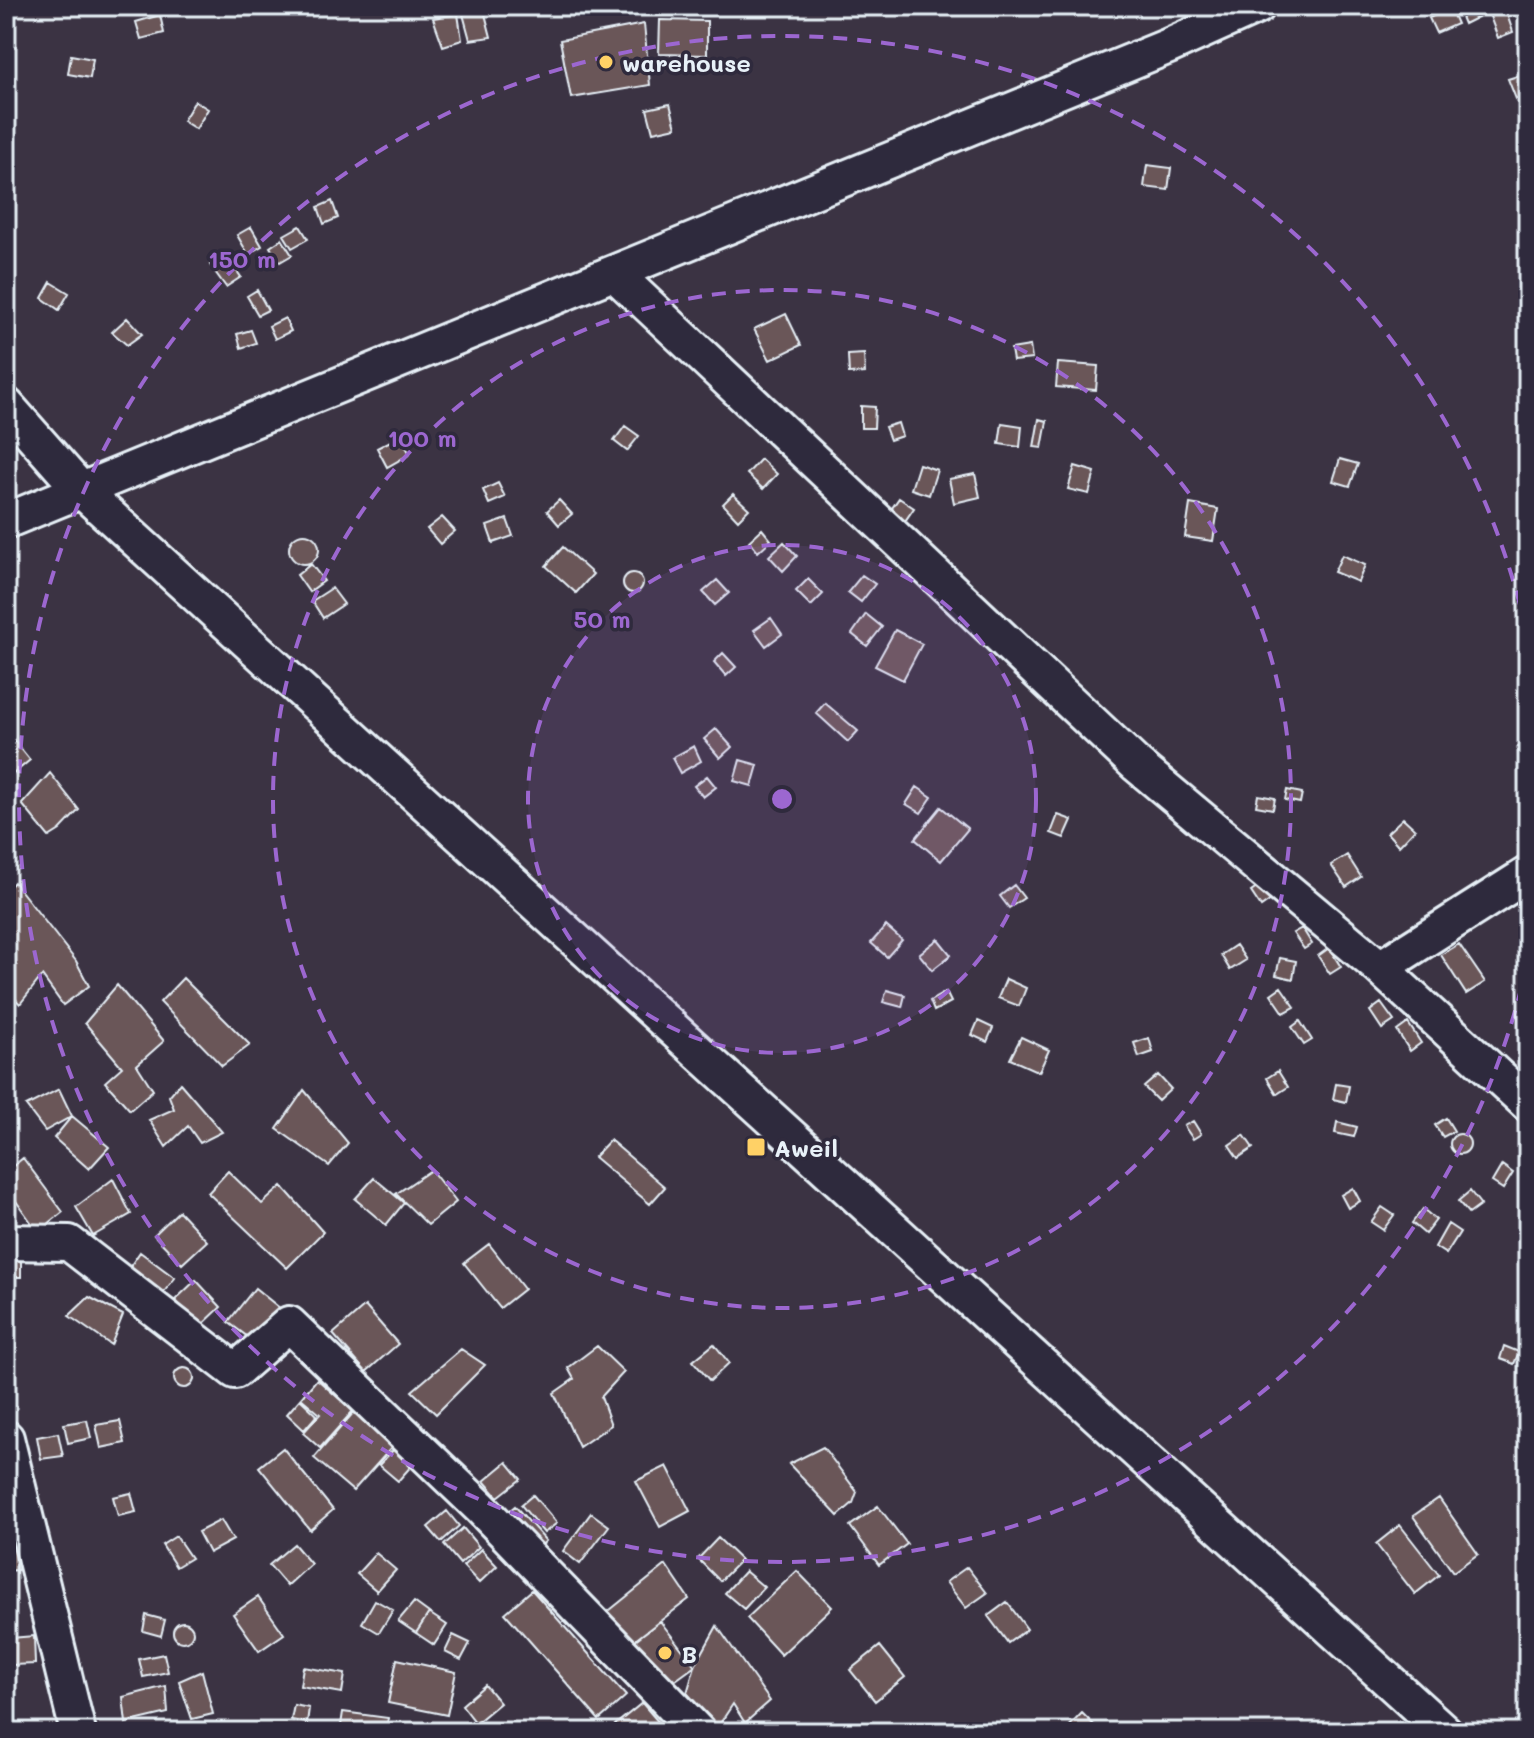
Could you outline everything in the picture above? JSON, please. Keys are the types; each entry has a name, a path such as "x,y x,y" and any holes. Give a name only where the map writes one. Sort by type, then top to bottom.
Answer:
{"street":[{"path":"6,521 37,505 614,273 1258,6"},
{"path":"614,273 1137,765 1380,968 1528,1104"},
{"path":"6,405 80,489 1445,1732"},
{"path":"6,487 37,505"},
{"path":"1380,968 1528,874"},
{"path":"6,1242 69,1243 235,1371 289,1324 481,1508 698,1732"},
{"path":"7,1445 78,1732"}],"building":[{"path":"1473,6 1478,17 1464,24 1457,7"},
{"path":"1504,6 1513,32 1498,38 1488,11"},
{"path":"1450,8 1457,24 1436,33 1429,18"},
{"path":"484,10 491,37 470,40 463,14"},
{"path":"458,14 462,40 443,46 433,18"},
{"path":"160,15 164,33 141,39 136,22"},
{"path":"660,20 707,21 707,55 659,54"},
{"name":"warehouse","path":"644,24 650,85 571,98 560,40"},
{"path":"71,55 93,59 90,78 68,74"},
{"path":"1527,73 1528,95 1516,99 1508,79"},
{"path":"195,101 208,109 196,129 183,121"},
{"path":"670,104 676,127 653,132 647,109"},
{"path":"1147,165 1171,168 1168,190 1144,187"},
{"path":"332,201 338,218 324,224 318,207"},
{"path":"300,226 308,239 292,248 284,235"},
{"path":"251,227 262,246 248,254 237,235"},
{"path":"282,239 292,255 280,262 270,247"},
{"path":"225,254 241,277 226,287 210,265"},
{"path":"51,282 69,293 59,310 42,298"},
{"path":"257,290 268,310 258,315 247,296"},
{"path":"786,314 801,345 770,360 754,329"},
{"path":"127,318 142,334 127,345 112,332"},
{"path":"285,318 291,331 275,339 269,326"},
{"path":"251,330 256,343 241,348 237,334"},
{"path":"1030,346 1032,359 1013,361 1011,349"},
{"path":"864,354 865,373 849,374 848,355"},
{"path":"1058,363 1098,366 1096,390 1056,387"},
{"path":"861,406 875,407 874,428 861,428"},
{"path":"1039,419 1047,421 1042,448 1034,447"},
{"path":"898,423 902,436 890,440 885,427"},
{"path":"1002,423 1022,426 1020,447 999,444"},
{"path":"625,426 639,436 627,451 614,441"},
{"path":"400,436 410,454 387,467 377,448"},
{"path":"761,459 777,474 763,489 747,474"},
{"path":"1340,459 1358,464 1350,486 1333,481"},
{"path":"919,464 937,470 929,495 911,489"},
{"path":"1075,466 1095,472 1089,494 1068,489"},
{"path":"975,474 980,497 954,503 949,479"},
{"path":"498,483 505,497 489,504 483,490"},
{"path":"733,494 749,509 738,520 723,504"},
{"path":"899,498 914,508 905,521 890,511"},
{"path":"559,500 572,514 559,525 547,511"},
{"path":"1190,504 1218,509 1213,541 1185,537"},
{"path":"442,517 455,531 440,544 427,529"},
{"path":"507,519 513,536 493,543 487,526"},
{"path":"762,529 771,540 758,552 749,541"},
{"path":"304,534 310,535 318,543 318,555 310,563 304,564 298,563 290,555 289,549 290,543 298,535"},
{"path":"784,542 797,556 783,571 769,556"},
{"path":"563,547 593,574 576,593 546,566"},
{"path":"1342,555 1365,565 1358,582 1334,572"},
{"path":"311,564 324,581 309,592 297,575"},
{"path":"633,573 640,576 643,583 640,590 633,593 626,590 623,583 626,576"},
{"path":"862,575 875,584 861,602 848,592"},
{"path":"808,579 823,594 811,606 796,591"},
{"path":"717,580 729,593 715,605 703,592"},
{"path":"332,588 344,604 323,618 312,601"},
{"path":"866,614 882,627 867,646 852,634"},
{"path":"771,618 782,634 766,646 754,630"},
{"path":"895,630 922,644 903,680 875,666"},
{"path":"723,653 736,667 726,676 714,662"},
{"path":"825,703 858,731 848,742 816,713"},
{"path":"716,729 732,747 720,758 704,739"},
{"path":"6,730 30,760 6,780"},
{"path":"694,746 701,761 680,773 672,758"},
{"path":"740,760 758,765 752,786 734,781"},
{"path":"50,773 79,810 49,837 22,804"},
{"path":"707,776 716,787 703,797 694,786"},
{"path":"917,787 932,797 921,813 906,804"},
{"path":"1287,790 1302,793 1300,803 1285,800"},
{"path":"1258,795 1275,798 1273,809 1256,806"},
{"path":"941,807 968,829 941,861 915,839"},
{"path":"1058,815 1072,820 1064,838 1051,833"},
{"path":"1403,818 1415,829 1399,846 1387,833"},
{"path":"1347,855 1361,877 1346,887 1331,865"},
{"path":"14,882 76,961 89,986 63,1005 42,976 20,1004 6,989 6,891"},
{"path":"1014,885 1024,898 1009,908 1000,896"},
{"path":"1261,885 1271,900 1261,907 1251,892"},
{"path":"886,926 902,940 887,957 871,943"},
{"path":"1302,928 1312,944 1304,949 1293,933"},
{"path":"938,939 951,955 932,970 919,954"},
{"path":"1459,944 1485,982 1466,994 1441,955"},
{"path":"1236,945 1246,960 1230,970 1221,955"},
{"path":"1329,948 1341,967 1330,974 1318,956"},
{"path":"1280,958 1296,961 1293,979 1276,975"},
{"path":"183,978 250,1045 222,1066 160,1002"},
{"path":"1006,979 1026,988 1019,1006 998,998"},
{"path":"117,985 164,1041 137,1065 153,1090 130,1110 105,1082 122,1067 85,1023"},
{"path":"1281,987 1295,1007 1284,1013 1271,994"},
{"path":"887,990 905,995 902,1007 883,1002"},
{"path":"946,992 951,1002 934,1011 930,1001"},
{"path":"1381,1003 1394,1021 1382,1029 1370,1011"},
{"path":"978,1021 993,1028 987,1042 972,1035"},
{"path":"1300,1021 1312,1040 1304,1045 1292,1027"},
{"path":"1408,1023 1421,1043 1410,1051 1397,1031"},
{"path":"1021,1037 1049,1050 1039,1072 1010,1059"},
{"path":"1149,1038 1153,1052 1139,1057 1134,1043"},
{"path":"1278,1071 1288,1087 1277,1094 1267,1078"},
{"path":"1158,1075 1171,1089 1158,1101 1144,1087"},
{"path":"180,1083 222,1132 200,1143 188,1126 166,1147 149,1120 174,1109 169,1096"},
{"path":"1336,1084 1349,1086 1346,1102 1333,1099"},
{"path":"59,1089 72,1116 45,1131 26,1106"},
{"path":"304,1090 348,1143 329,1166 277,1129"},
{"path":"72,1116 109,1147 89,1169 54,1138"},
{"path":"1446,1118 1454,1131 1443,1137 1435,1125"},
{"path":"1193,1121 1201,1134 1193,1139 1184,1126"},
{"path":"1337,1122 1357,1127 1354,1137 1335,1133"},
{"path":"1460,1134 1467,1137 1470,1144 1467,1151 1460,1154 1453,1151 1450,1144 1453,1137"},
{"path":"1244,1135 1253,1148 1238,1158 1229,1145"},
{"path":"610,1140 665,1187 650,1204 594,1157"},
{"path":"23,1158 63,1212 38,1232 6,1187 6,1172"},
{"path":"1502,1165 1513,1173 1503,1189 1492,1182"},
{"path":"431,1170 456,1202 428,1225 396,1194"},
{"path":"228,1171 262,1204 282,1186 323,1232 287,1268 208,1193"},
{"path":"374,1178 404,1203 386,1225 355,1199"},
{"path":"113,1179 131,1214 93,1236 76,1207"},
{"path":"1353,1188 1360,1201 1348,1208 1341,1195"},
{"path":"1470,1191 1481,1205 1469,1214 1458,1201"},
{"path":"1382,1207 1394,1215 1383,1230 1371,1222"},
{"path":"1423,1209 1436,1220 1425,1234 1412,1223"},
{"path":"179,1211 207,1241 182,1264 154,1235"},
{"path":"1448,1224 1460,1232 1446,1254 1435,1247"},
{"path":"489,1244 524,1289 500,1308 464,1263"},
{"path":"140,1252 175,1278 163,1293 129,1268"},
{"path":"21,1255 21,1277 6,1277 6,1256"},
{"path":"196,1280 221,1307 201,1326 175,1300"},
{"path":"255,1288 282,1310 256,1343 228,1322"},
{"path":"89,1297 123,1315 111,1345 69,1316"},
{"path":"365,1306 398,1344 366,1372 333,1334"},
{"path":"714,1344 729,1363 710,1381 693,1361"},
{"path":"597,1346 624,1372 601,1397 611,1425 579,1447 554,1393 574,1379 568,1368"},
{"path":"1504,1346 1519,1352 1514,1364 1500,1359"},
{"path":"461,1349 485,1365 436,1414 412,1391"},
{"path":"184,1368 191,1371 194,1378 191,1385 184,1388 177,1385 174,1378 177,1371"},
{"path":"317,1379 353,1411 320,1448 303,1433 320,1414 301,1398"},
{"path":"300,1399 317,1415 304,1430 287,1414"},
{"path":"354,1412 393,1446 353,1491 314,1458"},
{"path":"87,1420 91,1438 68,1443 64,1424"},
{"path":"120,1421 125,1443 101,1448 96,1425"},
{"path":"58,1433 63,1456 41,1459 37,1437"},
{"path":"823,1447 857,1492 853,1503 838,1516 789,1464"},
{"path":"283,1448 333,1510 310,1530 259,1467"},
{"path":"395,1448 413,1464 398,1481 379,1465"},
{"path":"507,1462 521,1479 498,1497 484,1481"},
{"path":"667,1466 690,1511 660,1527 636,1481"},
{"path":"131,1493 136,1512 118,1516 113,1497"},
{"path":"533,1495 557,1523 544,1533 521,1505"},
{"path":"1439,1498 1478,1554 1453,1572 1413,1516"},
{"path":"515,1506 546,1541 534,1552 503,1516"},
{"path":"878,1506 907,1544 879,1565 850,1526"},
{"path":"447,1511 459,1526 441,1542 428,1527"},
{"path":"591,1513 609,1526 580,1564 563,1551"},
{"path":"221,1520 233,1540 209,1553 198,1532"},
{"path":"1400,1525 1439,1575 1415,1594 1376,1544"},
{"path":"463,1528 479,1547 460,1564 444,1545"},
{"path":"176,1536 191,1558 176,1567 162,1545"},
{"path":"718,1538 741,1560 720,1581 698,1559"},
{"path":"294,1544 311,1564 287,1586 269,1565"},
{"path":"15,1546 18,1570 6,1571 6,1547"},
{"path":"481,1549 497,1566 479,1583 463,1566"},
{"path":"376,1553 396,1570 377,1591 357,1574"},
{"path":"666,1565 689,1599 634,1641 605,1614"},
{"path":"967,1567 987,1593 966,1608 946,1582"},
{"path":"745,1571 764,1587 744,1609 725,1593"},
{"path":"797,1571 832,1607 781,1655 747,1618"},
{"path":"532,1590 626,1696 599,1720 505,1613"},
{"path":"258,1597 284,1634 259,1651 233,1614"},
{"path":"375,1600 393,1610 379,1633 362,1623"},
{"path":"414,1602 429,1613 416,1633 398,1621"},
{"path":"1007,1602 1027,1629 1008,1643 988,1616"},
{"path":"429,1613 447,1625 434,1645 416,1633"},
{"path":"146,1615 165,1620 161,1636 143,1631"},
{"name":"B","path":"660,1621 695,1666 669,1685 634,1641"},
{"path":"183,1622 190,1625 193,1632 190,1639 183,1642 176,1639 173,1632 176,1625"},
{"path":"717,1626 770,1701 745,1723 733,1704 717,1728 687,1693 695,1666"},
{"path":"453,1635 470,1643 461,1660 445,1652"},
{"path":"34,1636 35,1664 12,1665 11,1638"},
{"path":"880,1646 905,1677 875,1701 850,1670"},
{"path":"164,1654 168,1672 143,1677 139,1659"},
{"path":"397,1659 456,1672 447,1715 388,1703"},
{"path":"303,1667 345,1674 342,1693 300,1686"},
{"path":"202,1671 213,1714 192,1719 179,1681"},
{"path":"485,1685 500,1703 476,1723 462,1705"},
{"path":"166,1686 168,1713 126,1723 123,1697"},
{"path":"642,1703 667,1732 621,1732 615,1725"},
{"path":"294,1705 309,1708 307,1723 291,1720"},
{"path":"343,1712 388,1718 386,1732 340,1732"},
{"path":"1082,1713 1096,1727 1091,1732 1064,1732"}],"place":[{"name":"warehouse","path":"606,62"},
{"name":"Aweil","path":"756,1147"},
{"name":"B","path":"665,1653"}]}
